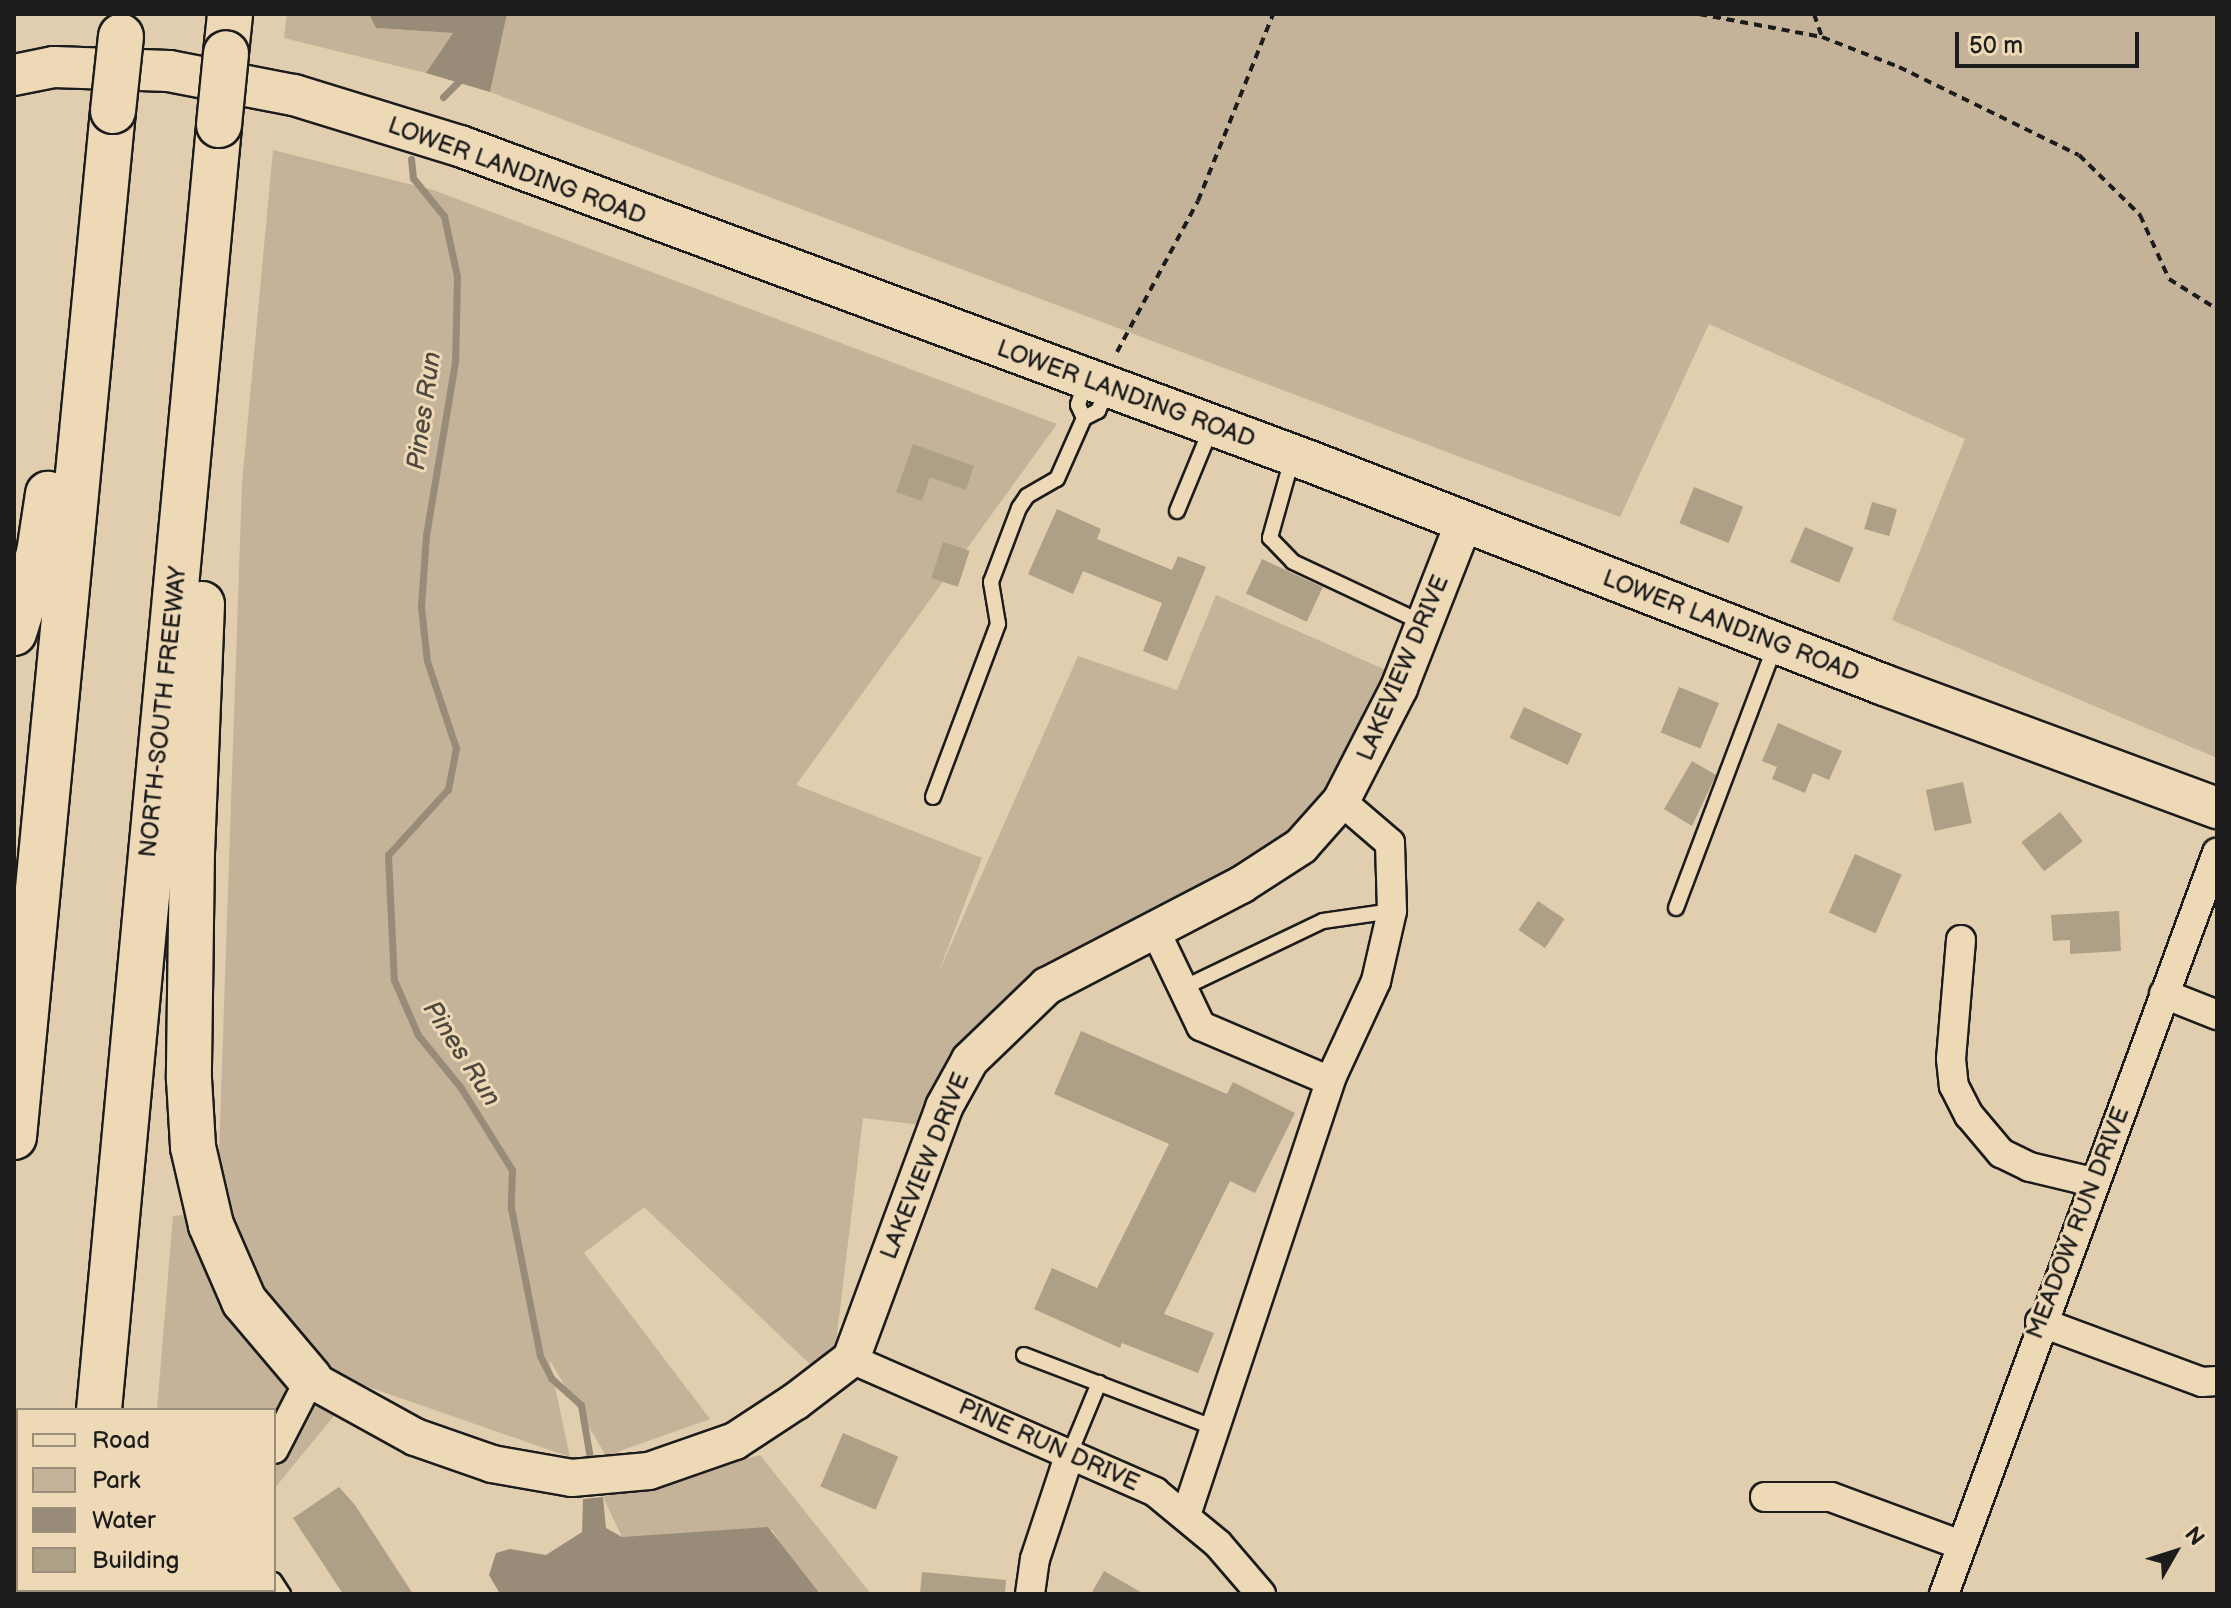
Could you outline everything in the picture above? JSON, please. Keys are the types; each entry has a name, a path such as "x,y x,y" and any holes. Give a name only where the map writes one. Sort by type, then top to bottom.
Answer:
{"highway":[{"path":"14,1137 122,25"},
{"name":"NORTH-SOUTH FREEWAY","path":"99,1408 228,34"},
{"path":"197,371 204,555 192,866 190,1123 204,1197 231,1275 257,1322 310,1379"},
{"path":"14,633 39,553 49,487 85,407"}],"main road":[{"name":"LOWER LANDING ROAD","path":"14,75 54,67 169,71 294,95 460,146 1293,455 1776,643 2217,808"}],"street":[{"name":"LAKEVIEW DRIVE","path":"851,1359 939,1120 970,1060 1047,986 1241,885 1301,846 1341,801 1369,753 1464,522"},
{"path":"1186,1515 1330,1081 1376,981 1392,911 1390,843 1341,801"},
{"name":"MEADOW RUN DRIVE","path":"1944,1594 2040,1322 2217,853"},
{"path":"1154,928 1201,1026 1330,1081"},
{"path":"1961,940 1951,1059 1954,1086 1969,1115 2001,1153 2030,1167 2093,1182"},
{"path":"2164,994 2217,1015"},
{"path":"2040,1322 2202,1382 2217,1381"},
{"path":"276,1445 310,1379 415,1437 492,1464 572,1478 649,1471 735,1441 851,1359"},
{"name":"PINE RUN DRIVE","path":"851,1359 1155,1492 1186,1515 1261,1594"},
{"path":"1030,1594 1035,1559 1070,1453"},
{"path":"1765,1497 1831,1497 1961,1545"}],"lane":[{"path":"933,797 998,624 991,582 1019,508 1027,496 1057,479 1099,384"},
{"path":"1177,511 1213,426"},
{"path":"1293,455 1270,538 1293,562 1424,623"},
{"path":"1676,908 1776,643"},
{"path":"1183,988 1323,921 1392,911"},
{"path":"1024,1355 1215,1428"},
{"path":"1070,1453 1099,1383"}],"path":[{"path":"1099,384 1198,201 1273,14"},
{"path":"1699,14 1822,37 1899,67 2079,155 2140,215 2169,279 2217,309"},
{"path":"1814,14 1822,37"}],"green space":[{"path":"287,14 369,14 376,28 454,33 426,73 284,38"},
{"path":"507,14 2217,14 2217,758 1892,620 1965,439 1709,324 1620,517 490,92"},
{"path":"273,150 433,190 1057,424 796,785 982,858 938,974 1078,656 1177,690 1216,595 1388,671 1301,846 1047,986 930,1126 863,1118 831,1384 644,1207 584,1253 710,1419 606,1456 549,1359 570,1457 360,1384 276,1487 276,1408 157,1408 173,1216 217,1211 242,483"},
{"path":"760,1455 871,1594 814,1594 772,1530 622,1537 603,1497"}],"water":[{"path":"369,14 507,14 490,92 426,73 453,33 376,28"},
{"path":"603,1497 606,1528 622,1537 768,1527 820,1594 500,1594 489,1575 496,1553 510,1549 546,1555 582,1532 583,1499"}],"building":[{"path":"913,444 974,466 966,490 930,477 922,501 896,492"},
{"path":"1694,487 1743,507 1729,543 1679,523"},
{"path":"1872,502 1897,509 1889,536 1864,529"},
{"path":"1057,509 1101,529 1097,539 1172,570 1178,556 1206,567 1167,661 1143,651 1162,603 1083,571 1073,594 1028,574"},
{"path":"1805,527 1854,548 1839,583 1790,562"},
{"path":"943,542 970,551 958,587 931,578"},
{"path":"1262,559 1323,587 1307,622 1246,593"},
{"path":"1679,687 1719,703 1701,749 1661,732"},
{"path":"1524,707 1582,734 1568,765 1510,738"},
{"path":"1778,723 1842,751 1829,780 1813,773 1805,793 1772,779 1777,767 1762,761"},
{"path":"1692,761 1716,775 1692,826 1664,809"},
{"path":"1963,782 1972,823 1935,831 1926,790"},
{"path":"2060,812 2083,841 2044,871 2021,842"},
{"path":"1855,854 1902,875 1876,933 1829,912"},
{"path":"1538,901 1565,919 1545,948 1518,930"},
{"path":"2119,911 2121,951 2070,954 2070,940 2053,941 2051,915"},
{"path":"1081,1031 1227,1094 1233,1082 1295,1113 1255,1193 1230,1181 1164,1314 1214,1333 1198,1373 1122,1343 1120,1348 1034,1309 1052,1268 1097,1288 1169,1144 1054,1094"},
{"path":"843,1433 898,1456 876,1510 820,1486"},
{"path":"339,1487 355,1505 413,1594 343,1594 293,1518"},
{"path":"1104,1571 1144,1594 1091,1594"},
{"path":"922,1572 1006,1580 1005,1594 920,1594"}],"waterway":[{"name":"Pines Run","path":"443,97 464,76"},
{"name":"Pines Run","path":"411,159 413,178 444,216 457,276 455,362 426,535 421,607 427,661 456,748 448,789 388,855 394,980 418,1035 461,1088 512,1170 511,1208 540,1356 551,1378 581,1405 591,1464"}]}
